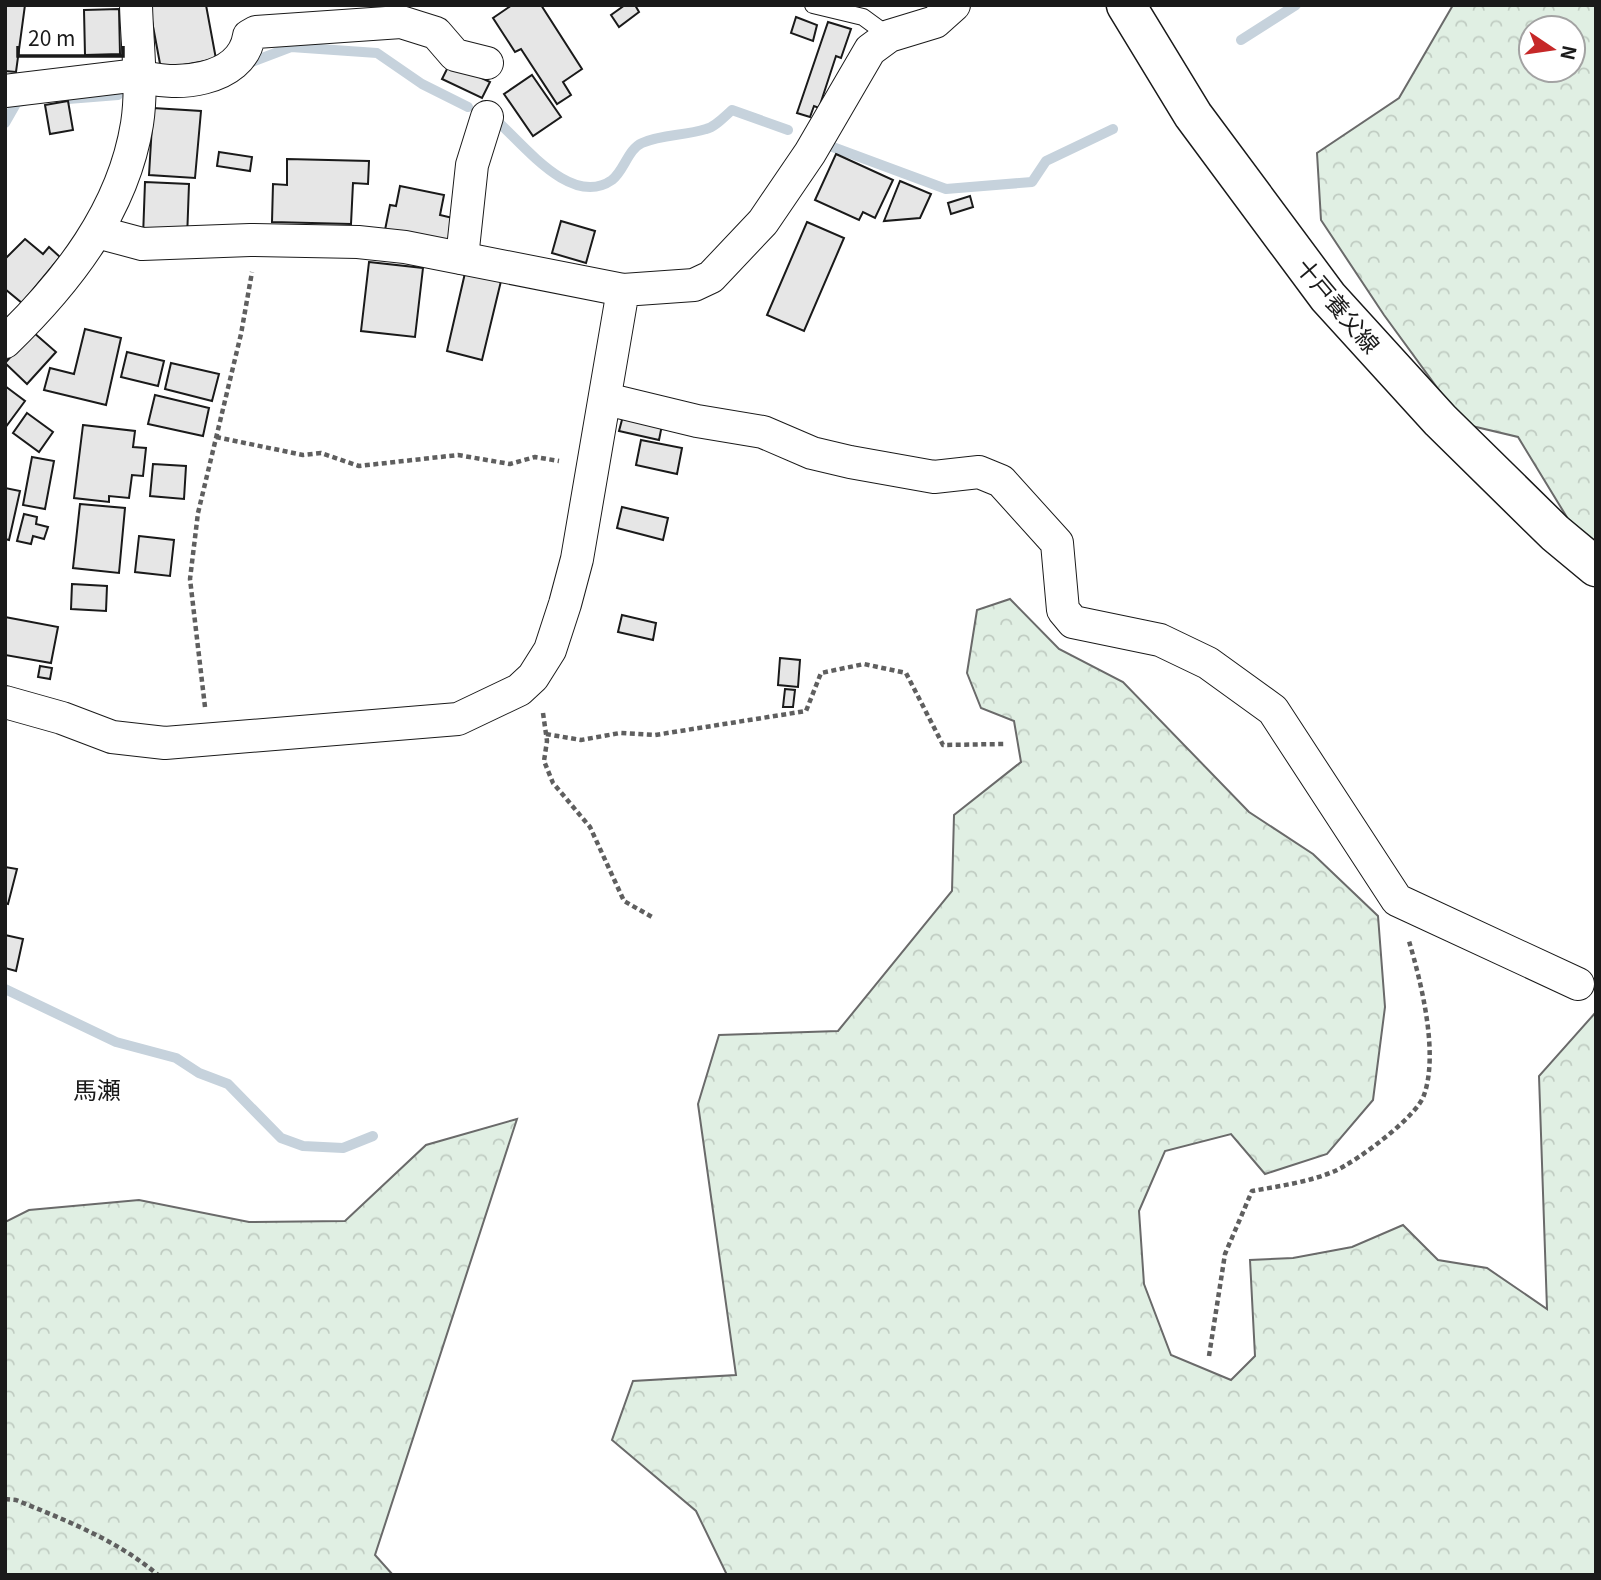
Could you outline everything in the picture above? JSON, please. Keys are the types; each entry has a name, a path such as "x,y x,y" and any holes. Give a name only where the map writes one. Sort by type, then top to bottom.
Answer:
{"main road":[{"name":"十戸養父線","path":"1126,5 1193,116 1328,297 1440,420 1555,533 1596,567"}],"street":[{"path":"5,342 42,306 97,232 129,158 137,122 136,5"},
{"path":"97,232 142,244 250,240 358,242 462,258 623,290 694,285 711,277 764,222 870,50 889,36 935,22 954,5"},
{"path":"5,91 138,75 156,82 188,82 221,71 243,54 249,36 256,32 378,21 426,27 436,33 455,54 487,63"},
{"path":"462,258 468,187 487,117"},
{"path":"5,702 62,718 112,737 165,743 458,719 519,690 550,650 565,604 606,399 623,290"},
{"path":"606,399 697,421 763,432 811,453 850,462 934,477 979,472 1001,481 1057,543 1063,610 1073,622 1160,640 1208,663 1273,710 1397,900 1578,984"}],"lane":[{"path":"813,5 863,17 889,36"}],"path":[{"path":"203,740 205,706 190,579 198,513 252,278 250,240"},
{"path":"216,438 303,455 321,453 359,466 458,456 510,464 535,457 593,466"},
{"path":"546,734 581,740 620,733 655,735 769,715 793,715 806,711 821,673 864,664 906,673 943,745 1004,744"},
{"path":"537,670 546,734 544,761 553,783 590,827 624,901 652,917"},
{"path":"1209,1356 1225,1254 1252,1191 1293,1184 1337,1170 1404,1123 1424,1097 1429,1077 1424,996 1397,900"},
{"path":"5,1499 16,1500 80,1527 143,1562 158,1575"}],"green space":[{"path":"1453,5 1596,5 1596,543 1568,519 1518,437 1472,426 1444,397 1384,315 1321,220 1317,153 1399,98"},
{"path":"1010,599 1059,649 1123,682 1249,812 1313,854 1378,916 1385,1007 1373,1100 1327,1154 1265,1174 1231,1134 1165,1151 1139,1211 1144,1284 1171,1355 1231,1380 1255,1356 1250,1260 1293,1258 1352,1247 1403,1225 1438,1260 1487,1268 1547,1309 1539,1076 1596,1012 1596,1575 727,1575 696,1511 612,1440 633,1381 736,1375 698,1104 719,1035 838,1031 952,891 954,815 1021,762 1014,721 981,708 967,673 977,610"},
{"path":"517,1119 375,1555 393,1575 5,1575 5,1222 29,1210 139,1200 249,1222 345,1221 426,1145"}],"building":[{"path":"5,5 25,5 16,72 5,71"},
{"path":"149,5 206,5 216,59 161,69"},
{"path":"512,5 541,5 582,69 563,82 571,95 557,104 521,49 515,52 493,18"},
{"path":"625,5 635,5 639,12 619,27 611,15"},
{"path":"119,9 120,54 85,55 84,10"},
{"path":"796,17 817,25 813,41 791,33"},
{"path":"828,22 851,29 841,58 836,56 819,108 814,106 810,117 797,113"},
{"path":"450,63 490,82 482,98 442,79"},
{"path":"532,75 561,117 533,136 504,94"},
{"path":"68,101 73,130 50,134 45,105"},
{"path":"153,108 201,111 195,178 149,175"},
{"path":"219,152 252,157 250,171 217,166"},
{"path":"836,154 893,180 875,218 863,212 859,220 815,200"},
{"path":"287,159 369,161 368,184 353,183 351,224 272,222 273,184 287,185"},
{"path":"900,181 931,194 920,218 884,221"},
{"path":"145,182 189,184 187,239 143,237"},
{"path":"400,186 444,195 440,215 457,219 452,244 385,230 390,205 396,206"},
{"path":"970,196 973,207 951,214 948,203"},
{"path":"561,221 595,231 586,263 552,253"},
{"path":"807,222 844,238 804,331 767,315"},
{"path":"25,239 43,254 49,247 60,257 22,303 5,289 5,259"},
{"path":"369,262 423,268 415,337 361,331"},
{"path":"465,273 501,281 482,360 447,351"},
{"path":"85,329 121,338 106,405 44,390 50,368 74,374"},
{"path":"33,332 56,352 27,384 5,363"},
{"path":"127,352 164,361 158,386 121,377"},
{"path":"171,363 219,374 212,401 165,389"},
{"path":"5,386 25,401 5,428"},
{"path":"155,395 209,408 203,436 148,424"},
{"path":"27,413 53,432 39,452 13,433"},
{"path":"623,416 662,425 659,440 619,431"},
{"path":"83,425 135,431 133,447 146,448 143,476 132,475 129,498 109,496 109,502 74,498"},
{"path":"641,440 682,448 677,474 636,465"},
{"path":"32,457 54,461 45,509 23,505"},
{"path":"153,464 186,466 184,499 150,496"},
{"path":"5,488 20,491 9,540 5,539"},
{"path":"80,504 125,508 119,573 73,568"},
{"path":"622,507 668,518 663,540 617,528"},
{"path":"24,514 37,517 36,524 48,527 44,539 33,536 31,544 17,541"},
{"path":"139,536 174,540 170,576 135,572"},
{"path":"72,584 107,586 106,611 71,609"},
{"path":"622,615 656,623 653,640 618,632"},
{"path":"5,617 58,627 51,663 5,655"},
{"path":"780,658 800,660 798,687 778,685"},
{"path":"40,666 52,668 50,679 38,677"},
{"path":"785,689 795,690 793,707 783,707"},
{"path":"5,867 17,869 8,904 5,903"},
{"path":"5,935 23,939 16,971 5,968"}],"waterway":[{"path":"1241,40 1296,5"},
{"path":"249,63 291,47 377,53 422,84 468,107"},
{"path":"68,99 118,95"},
{"path":"5,123 17,102 24,101"},
{"path":"497,121 535,158 565,180 581,186 597,187 612,180 633,150 642,143 709,128 732,110 788,130"},
{"path":"830,146 946,189 1032,182 1046,161 1113,129"},
{"path":"5,989 116,1042 176,1058 199,1073 228,1084 281,1138 303,1146 343,1148 373,1136"}],"district":[{"name":"馬瀬","path":"97,1088"}]}
